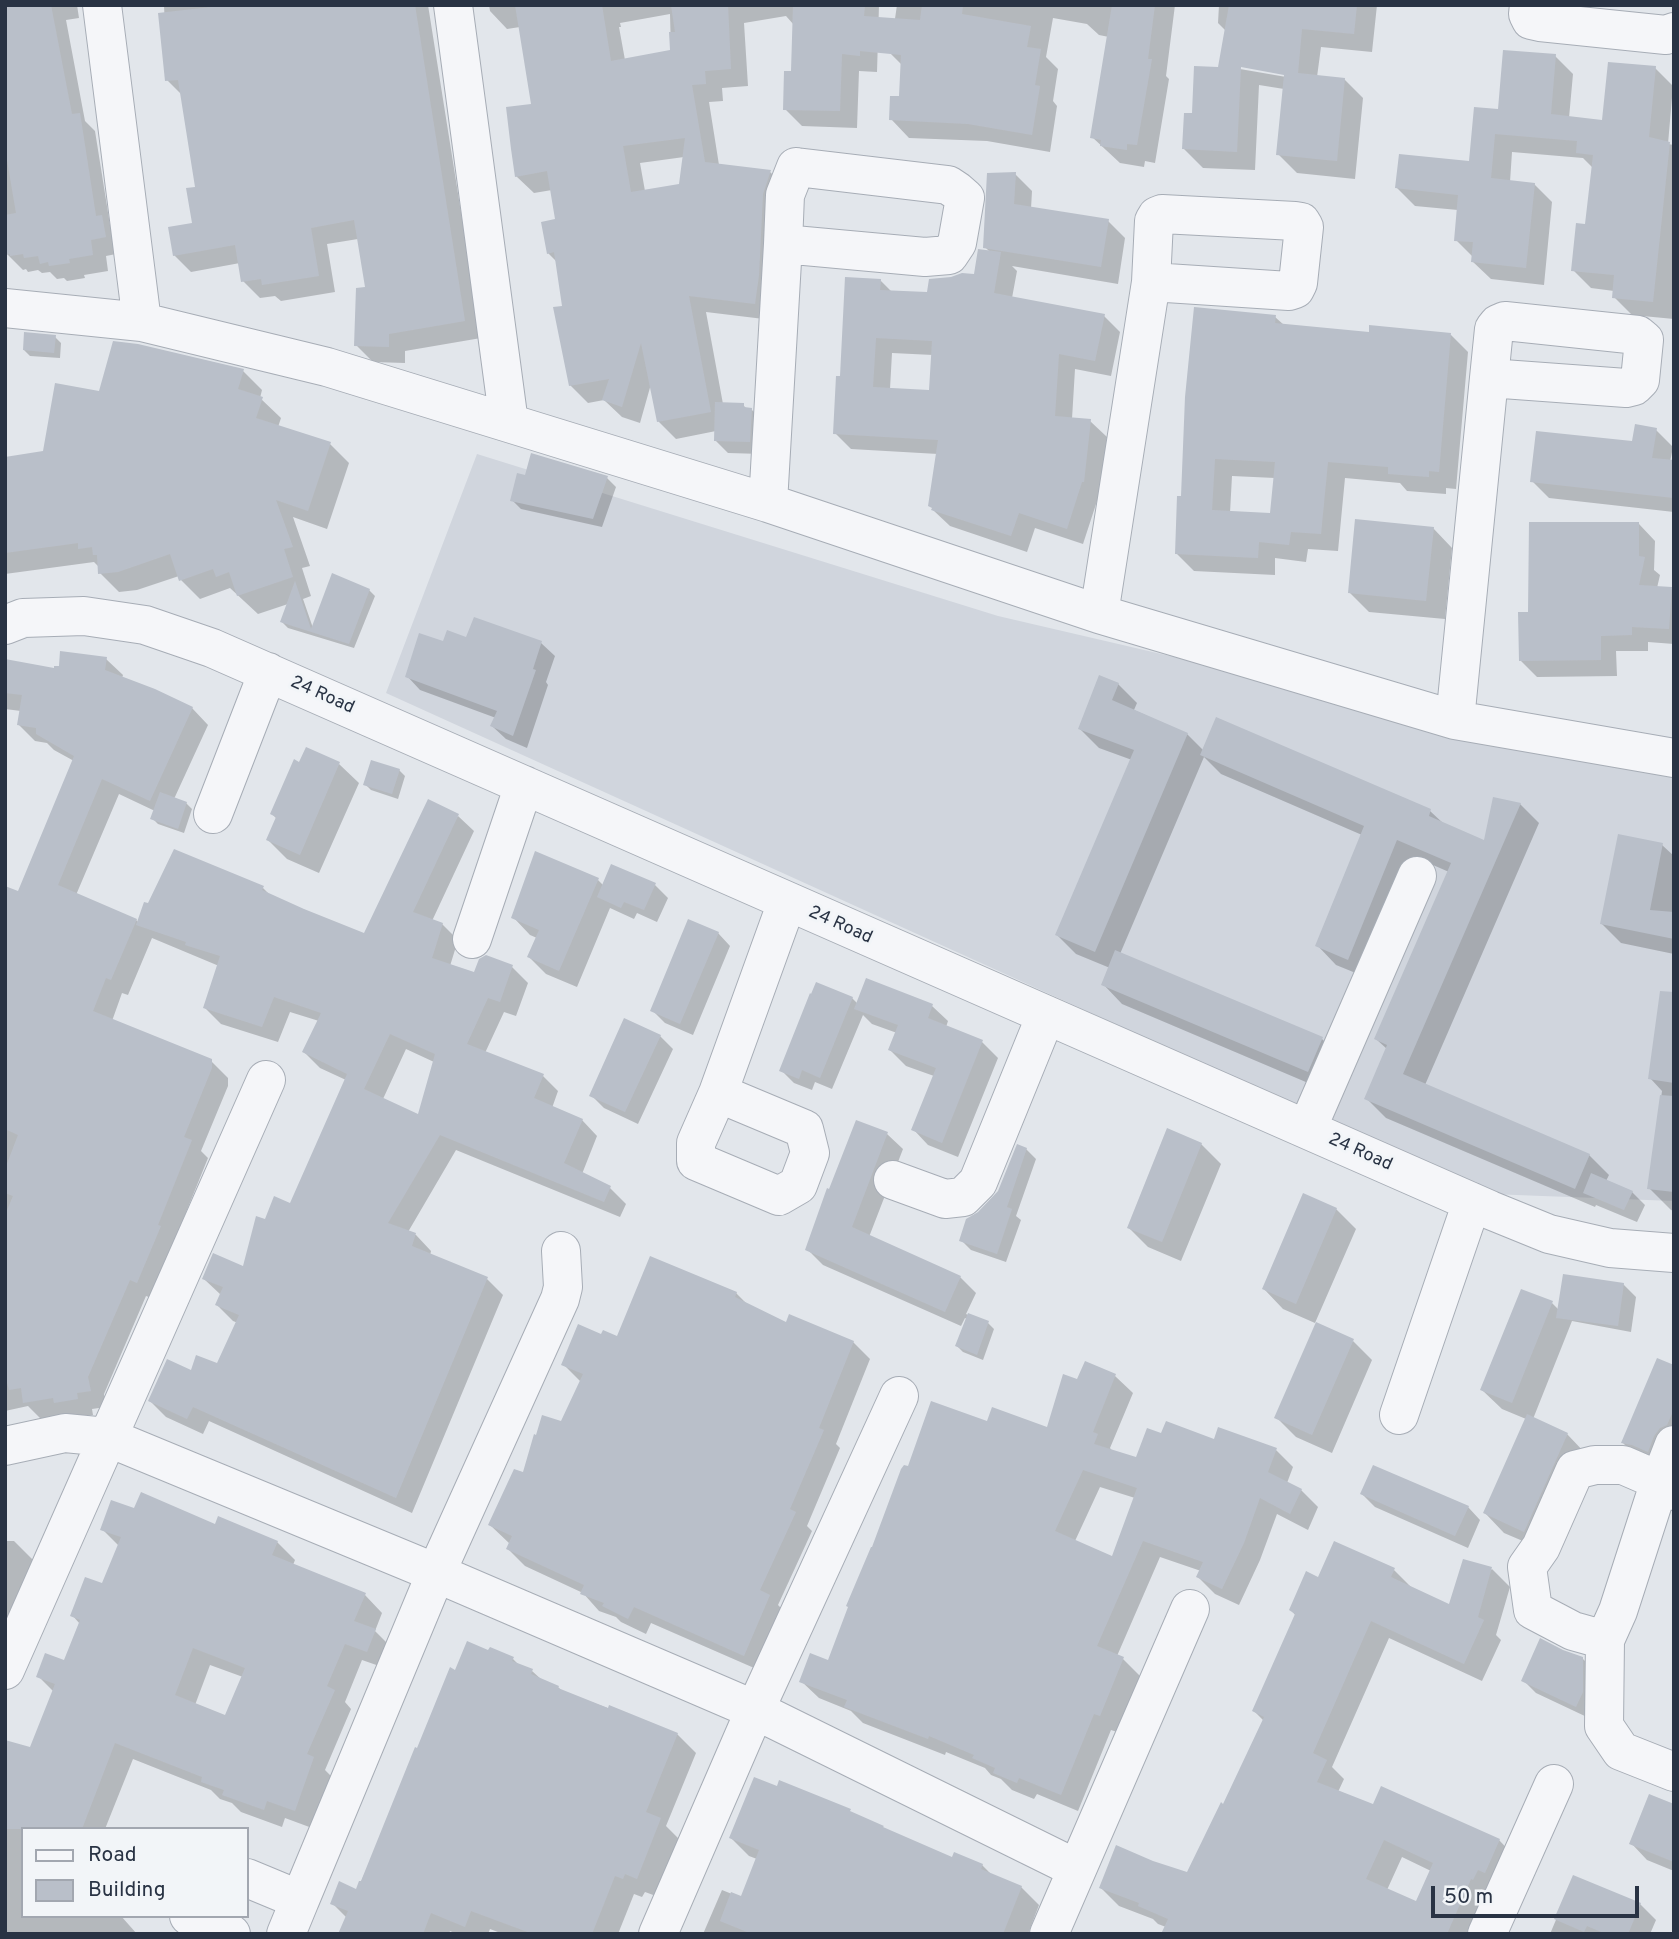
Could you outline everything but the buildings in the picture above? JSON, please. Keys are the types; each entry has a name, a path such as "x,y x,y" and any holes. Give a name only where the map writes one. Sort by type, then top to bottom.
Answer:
{"street":[{"path":"102,5 142,323"},
{"path":"453,5 509,423"},
{"path":"1529,5 1528,14 1531,20 1540,22 1667,35 1674,32"},
{"path":"768,503 783,244"},
{"path":"1099,614 1151,282"},
{"path":"5,308 142,323 327,367 768,503 1099,614 1455,720 1674,758"},
{"path":"1455,720 1489,377"},
{"name":"24 Road","path":"5,625 23,618 83,616 145,625 212,648 1046,1016 1549,1234 1610,1248 1674,1253"},
{"path":"213,814 268,672"},
{"path":"472,939 524,785"},
{"path":"1307,1129 1418,876"},
{"path":"718,1093 787,902"},
{"path":"893,1180 946,1199 963,1197 978,1182 1046,1016"},
{"path":"5,1670 267,1080"},
{"path":"1399,1415 1472,1202"},
{"path":"248,1879 293,1917 436,1573 560,1299 564,1287 561,1251"},
{"path":"657,1934 755,1710 899,1396"},
{"path":"5,1446 65,1433 107,1437 436,1573 755,1710 1077,1869"},
{"path":"1674,1445 1667,1486 1605,1640 1604,1726 1621,1751 1674,1772"},
{"path":"1605,1640 1573,1631 1533,1610 1527,1567 1541,1547 1576,1470 1595,1465 1623,1465 1667,1486"},
{"path":"1049,1934 1190,1609"},
{"path":"1487,1934 1554,1784"},
{"path":"194,1918 231,1934"}],"shaded area":[{"path":"477,454 998,616 1604,757 1674,770 1674,1201 1490,1194 386,693"}]}
